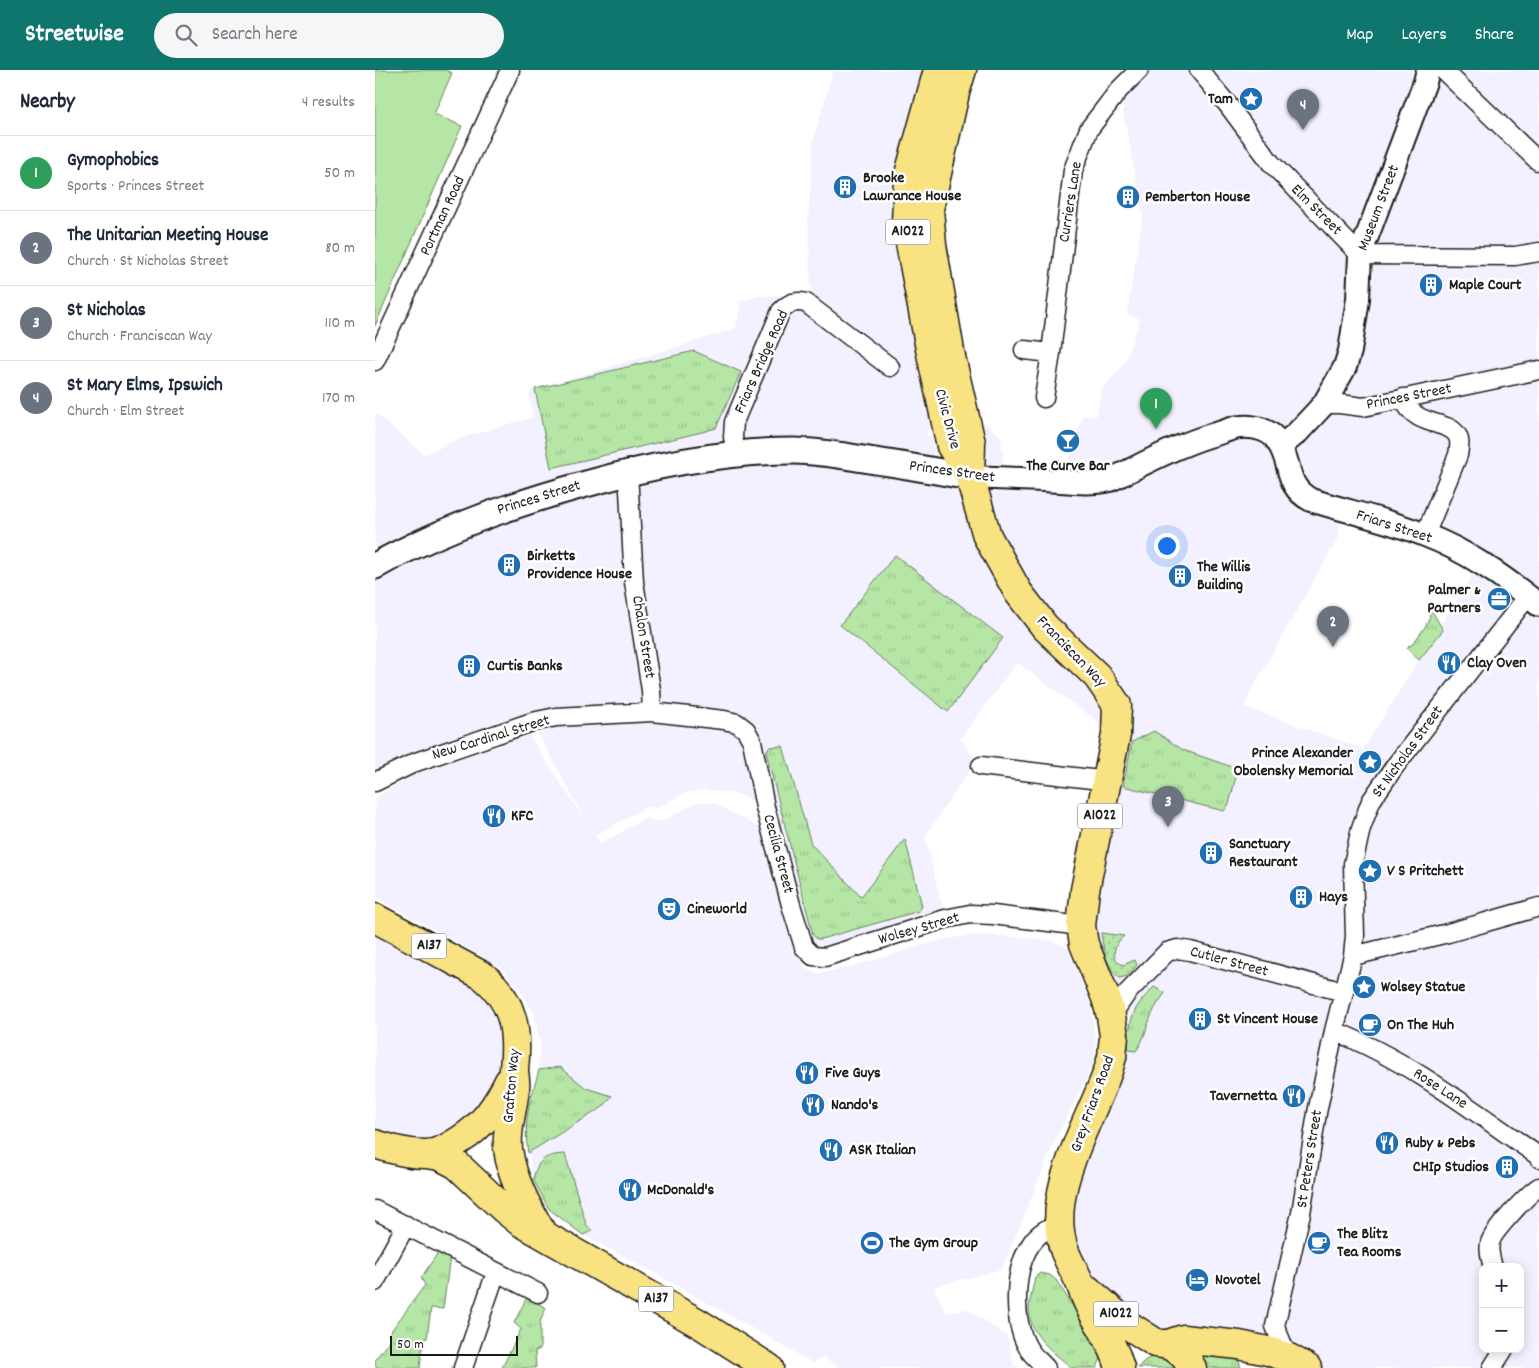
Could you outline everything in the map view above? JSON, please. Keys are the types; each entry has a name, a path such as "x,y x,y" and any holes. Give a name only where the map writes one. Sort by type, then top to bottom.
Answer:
{"main road":[{"name":"Civic Drive","path":"938,70 908,178 906,222 951,446 970,477"},
{"name":"Civic Drive","path":"962,70 929,209 932,245 951,357 971,443 970,477"},
{"name":"Princes Street","path":"375,566 410,546 479,517 551,493 628,472 674,462 736,454 794,451 827,453 970,477"},
{"name":"Franciscan Way","path":"970,477 987,536 1018,592 1045,627 1097,676 1117,705 1116,734 1083,903 1081,926"},
{"name":"Grafton Way","path":"375,918 483,976 495,986 508,1005 516,1045 515,1088 509,1122 508,1147 513,1172 523,1199 541,1232"},
{"name":"Grey Friars Road","path":"1081,926 1086,950 1106,998 1114,1036 1112,1057 1101,1091 1073,1158 1065,1183 1059,1208 1059,1223 1065,1252 1080,1282 1088,1304 1113,1347 1121,1368"},
{"name":"A137","path":"375,1144 398,1152 426,1154 450,1148 475,1130 498,1102 514,1070"},
{"name":"Grafton Way","path":"426,1154 440,1156 457,1165 504,1210 519,1221 701,1324 769,1368"},
{"name":"Grey Friars Road","path":"1080,1282 1125,1322 1162,1344 1179,1350 1188,1359 1192,1368"},
{"path":"1121,1368 1134,1350 1145,1345 1162,1344 1183,1339 1212,1341 1255,1348 1298,1363"}],"street":[{"name":"Portman Road","path":"375,361 510,70"},
{"name":"Curriers Lane","path":"1044,398 1071,182 1077,156 1093,123 1119,90 1139,70"},
{"name":"Elm Street","path":"1199,70 1228,105 1271,163 1360,255"},
{"name":"Museum Street","path":"1325,404 1339,380 1351,351 1358,299 1360,255 1428,70"},
{"path":"1443,70 1538,161"},
{"path":"1360,255 1515,256 1539,252"},
{"name":"Friars Bridge Road","path":"736,454 733,437 734,422 781,311 788,303 799,301 806,303 890,367"},
{"path":"1024,350 1051,354"},
{"name":"Princes Street","path":"1325,404 1363,408 1539,370"},
{"path":"1403,398 1407,406 1414,413 1430,423 1450,428 1458,435 1460,442 1458,454 1425,535"},
{"path":"1281,446 1297,433 1325,404"},
{"name":"Princes Street","path":"970,477 1047,480 1070,483 1100,482 1110,480 1194,440 1240,427 1256,428 1269,433 1281,446"},
{"name":"Friars Street","path":"1281,446 1293,484 1303,496 1425,535 1480,563 1533,600"},
{"name":"Chalon Street","path":"628,472 634,582 650,684 652,712"},
{"name":"St Nicholas Street","path":"1344,992 1353,956 1355,936 1354,856 1366,811 1380,787 1424,727 1512,618 1533,600"},
{"name":"New Cardinal Street","path":"375,782 416,762 532,722 575,715 652,712 724,720 737,723 750,735 752,741"},
{"name":"Cecilia Street","path":"752,741 769,821 791,905 804,947 809,953 818,958"},
{"path":"981,766 1107,781"},
{"path":"1353,956 1448,933 1539,907"},
{"name":"Wolsey Street","path":"818,958 945,919 970,914 1081,926"},
{"name":"Cutler Street","path":"1111,1016 1127,993 1160,958 1171,950 1177,949 1191,951 1344,992"},
{"name":"St Peters Street","path":"1255,1348 1275,1326 1301,1213 1317,1113 1344,992"},
{"name":"Rose Lane","path":"1334,1031 1385,1055 1443,1090 1539,1158"},
{"path":"1492,1263 1490,1243 1494,1235 1530,1194 1539,1187"},
{"path":"375,1210 538,1293"},
{"path":"1046,1368 1029,1350 1018,1321 1016,1296 1020,1270 1031,1244 1041,1233 1059,1223"},
{"path":"375,1282 406,1226"},
{"path":"463,1368 496,1272"},
{"path":"1275,1326 1286,1353 1298,1363"},
{"path":"1491,1368 1501,1353"}],"shaded area":[{"path":"833,70 852,73 853,70 938,70 940,396 926,437 984,422 1001,437 1006,488 1069,473 1067,463 1083,415 1096,417 1102,389 1125,363 1140,319 1127,314 1143,215 1119,90 1139,70 1539,70 1539,1368 1299,1368 1168,1344 1080,1282 1062,1191 1112,1057 1089,957 1116,735 1017,662 960,739 976,761 925,836 945,919 813,956 765,807 741,795 706,790 684,793 656,809 648,806 595,835 600,844 646,818 661,822 697,802 714,803 762,829 805,969 819,973 846,968 945,939 977,935 1021,937 1056,942 1068,949 1090,1003 1096,1043 1093,1065 1055,1140 1002,1269 934,1287 946,1313 968,1309 1007,1337 1013,1364 1018,1368 839,1368 823,1357 813,1363 646,1268 583,1235 549,1209 533,1179 525,1133 526,1114 539,1070 540,1043 534,1013 519,988 501,967 375,897 375,798 413,775 529,735 589,826 532,722 375,782 375,413 424,455 459,439 533,417 529,396 531,390 736,328 741,301 760,296 811,294 808,219 814,139","holes":["1342,511 1480,563 1363,749 1245,707 1249,694 1338,538"]},
{"path":"375,918 483,976 516,1045 465,1137 375,1144"}],"green space":[{"path":"375,70 445,70 452,73 434,114 462,126 375,326"},
{"path":"694,351 741,372 716,428 551,468 535,389"},
{"path":"895,555 1003,638 948,712 840,625"},
{"path":"1432,611 1443,630 1419,660 1407,649 1423,630"},
{"path":"1154,731 1183,750 1238,769 1229,804 1224,811 1123,786 1132,742"},
{"path":"783,746 811,844 861,897 905,839 922,906 919,911 821,939 817,939 813,935 766,752 769,747"},
{"path":"1101,933 1124,936 1116,947 1115,955 1116,959 1123,965 1135,960 1137,965 1128,976 1120,978 1112,970 1106,958"},
{"path":"1154,987 1165,993 1153,1011 1136,1051 1128,1050 1129,1030 1133,1015 1141,1001"},
{"path":"560,1067 586,1088 612,1096 603,1107 528,1153 527,1120 530,1101 539,1070"},
{"path":"565,1154 586,1224 592,1231 583,1235 549,1209 533,1179 537,1167 543,1159"},
{"path":"439,1251 450,1256 443,1309 431,1308 427,1338 423,1340 420,1368 377,1368 375,1360 391,1338 388,1335 425,1285 421,1278"},
{"path":"1040,1273 1050,1275 1056,1280 1103,1353 1097,1368 1072,1368 1050,1350 1037,1335 1030,1318 1029,1308 1035,1277"},
{"path":"527,1297 546,1308 540,1322 540,1349 535,1351 536,1368 502,1368 521,1329 514,1323"},
{"path":"1195,1348 1238,1358 1241,1368 1204,1368"},
{"path":"1161,1356 1174,1363 1177,1368 1138,1368 1148,1359"}],"place":[{"name":"Tam","path":"1251,99"},
{"name":"St Mary Elms, Ipswich","path":"1303,130"},
{"name":"Brooke Lawrance House","path":"845,187"},
{"name":"Pemberton House","path":"1128,197"},
{"name":"Maple Court","path":"1431,285"},
{"name":"Gymophobics","path":"1156,429"},
{"name":"The Curve Bar","path":"1068,441"},
{"name":"Birketts Providence House","path":"509,565"},
{"name":"The Willis Building","path":"1180,576"},
{"name":"Palmer & Partners","path":"1499,599"},
{"name":"The Unitarian Meeting House","path":"1333,647"},
{"name":"Clay Oven","path":"1449,663"},
{"name":"Curtis Banks","path":"469,666"},
{"name":"Prince Alexander Obolensky Memorial","path":"1370,762"},
{"name":"KFC","path":"494,816"},
{"name":"St Nicholas","path":"1168,827"},
{"name":"Sanctuary Restaurant","path":"1211,853"},
{"name":"V S Pritchett","path":"1370,871"},
{"name":"Hays","path":"1301,897"},
{"name":"Cineworld","path":"669,909"},
{"name":"Wolsey Statue","path":"1364,987"},
{"name":"St Vincent House","path":"1200,1019"},
{"name":"On The Huh","path":"1370,1025"},
{"name":"Five Guys","path":"807,1073"},
{"name":"Tavernetta","path":"1294,1096"},
{"name":"Nando's","path":"813,1105"},
{"name":"Ruby & Pebs","path":"1387,1143"},
{"name":"ASK Italian","path":"831,1150"},
{"name":"CHIp Studios","path":"1507,1167"},
{"name":"McDonald's","path":"630,1190"},
{"name":"The Gym Group","path":"872,1243"},
{"name":"The Blitz Tea Rooms","path":"1319,1243"},
{"name":"Novotel","path":"1197,1280"}]}
